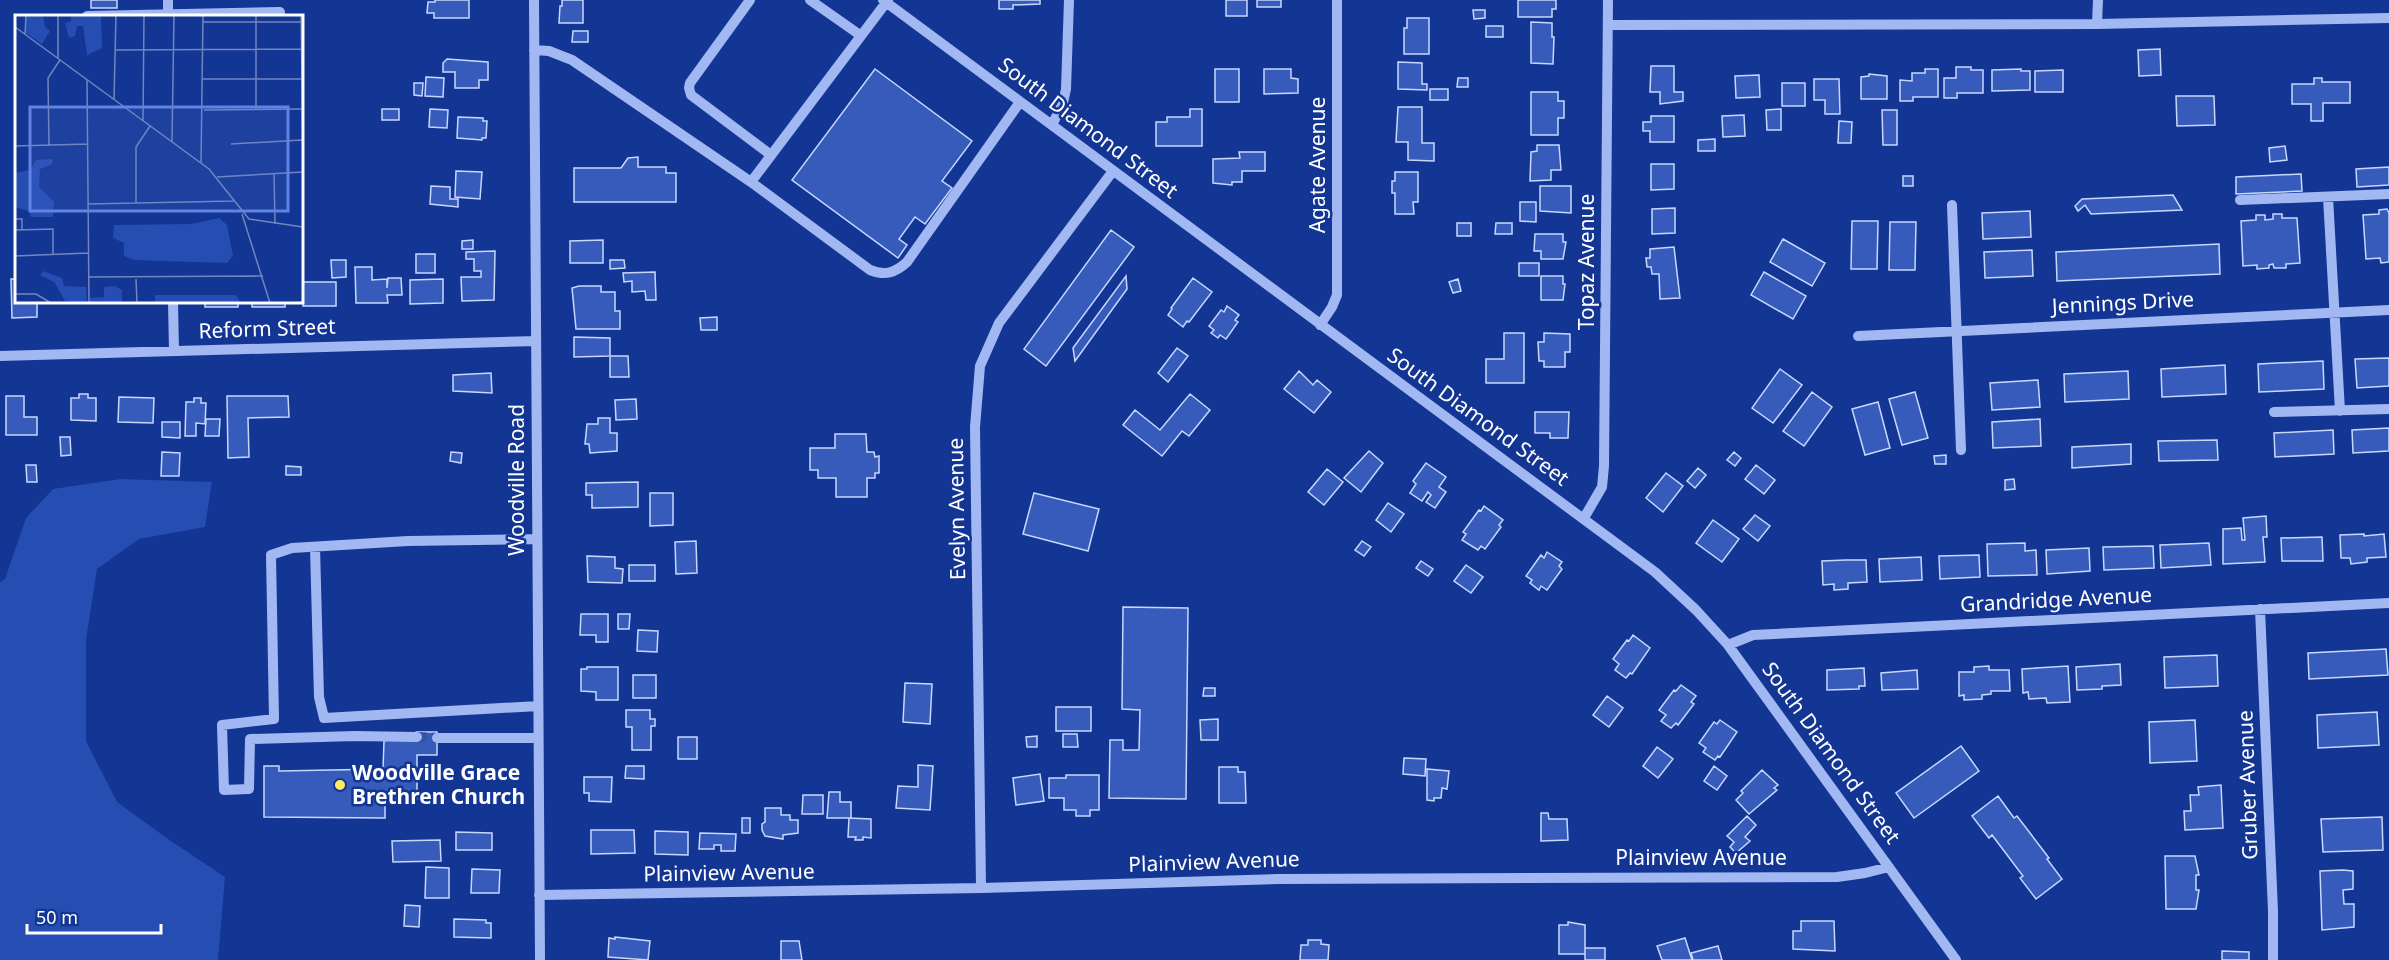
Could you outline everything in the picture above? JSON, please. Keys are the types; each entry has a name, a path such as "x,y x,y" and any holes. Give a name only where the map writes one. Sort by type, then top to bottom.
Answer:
{"street":[{"name":"Woodville Road","path":"534,0 540,960"},
{"path":"750,0 690,83 689,88 691,95 771,155"},
{"path":"810,0 860,35"},
{"path":"1052,125 1063,103 1066,89 1069,0"},
{"name":"Agate Avenue","path":"1320,325 1337,295 1337,0"},
{"name":"Topaz Avenue","path":"1584,519 1602,487 1604,466 1608,0"},
{"path":"2097,0 2097,24"},
{"path":"751,182 886,1"},
{"name":"South Diamond Street","path":"886,1 1655,572 1696,610 1728,645 1954,958"},
{"path":"196,15 280,12"},
{"path":"1608,25 2097,24 2389,18"},
{"path":"534,50 549,51 572,60 751,182 870,270 879,274 892,273 907,262 1020,102"},
{"name":"Evelyn Avenue","path":"981,888 975,427 980,366 999,323 1113,171"},
{"path":"2240,200 2389,194"},
{"path":"2328,197 2340,411"},
{"path":"1952,204 1961,450"},
{"path":"173,303 174,351"},
{"name":"Jennings Drive","path":"1858,336 2389,310"},
{"name":"Reform Street","path":"0,356 536,341"},
{"path":"2274,412 2389,409"},
{"path":"417,737 250,739 249,789 224,790 222,725 274,719 271,555 292,548 408,541 537,539"},
{"path":"315,547 319,697 324,718 538,706"},
{"name":"Grandridge Avenue","path":"1728,645 1753,635 2389,603"},
{"name":"Gruber Avenue","path":"2260,609 2273,911 2273,960"},
{"path":"437,738 538,738"},
{"name":"Plainview Avenue","path":"539,895 981,888 1278,879 1837,877 1889,867"}],"shaded area":[{"path":"121,479 212,482 205,527 139,539 97,569 86,640 86,741 117,802 225,877 218,960 0,960 0,582 5,579 26,518 53,489"}],"building":[{"path":"91,0 117,0 117,8 91,8"},
{"path":"435,0 469,0 469,18 434,18 434,13 427,13 428,2 435,2"},
{"path":"562,0 583,0 583,23 559,23"},
{"path":"999,0 1040,0 1040,4 1013,5 1013,9 999,9"},
{"path":"1226,0 1247,0 1247,16 1226,16"},
{"path":"1257,0 1281,0 1281,7 1257,7"},
{"path":"1518,0 1556,0 1556,9 1552,9 1552,17 1518,17"},
{"path":"1473,10 1485,10 1485,18 1474,19"},
{"path":"1407,18 1429,18 1429,54 1404,54 1404,28 1407,28"},
{"path":"1531,22 1552,23 1553,64 1531,63"},
{"path":"1486,26 1503,26 1503,37 1486,37"},
{"path":"573,31 588,31 588,42 572,42"},
{"path":"2160,49 2161,75 2139,76 2138,50"},
{"path":"447,59 488,62 488,80 479,80 479,88 455,88 455,72 443,72 443,63"},
{"path":"1398,62 1422,63 1422,84 1427,84 1427,90 1398,89"},
{"path":"1651,66 1674,66 1674,92 1683,92 1683,101 1660,104 1660,92 1650,92"},
{"path":"1956,67 1983,70 1983,93 1957,93 1957,98 1944,98 1944,78 1956,78"},
{"path":"875,69 972,141 942,181 952,188 925,224 915,217 899,239 907,245 898,258 792,180"},
{"path":"1215,69 1239,69 1239,102 1215,102"},
{"path":"1264,69 1291,69 1291,78 1298,79 1298,93 1264,94"},
{"path":"1925,69 1938,69 1938,97 1913,97 1913,101 1900,101 1900,80 1912,81 1912,73 1925,73"},
{"path":"2021,69 2021,71 2030,71 2030,90 1992,91 1992,70"},
{"path":"2063,70 2063,92 2035,92 2035,71"},
{"path":"1869,74 1887,76 1887,99 1861,99 1861,77 1869,76"},
{"path":"1759,75 1760,97 1736,98 1735,76"},
{"path":"426,77 444,78 443,97 425,96"},
{"path":"1458,78 1468,78 1468,87 1457,87"},
{"path":"2314,78 2322,78 2322,82 2350,82 2350,103 2323,103 2323,121 2311,121 2311,104 2292,104 2292,84 2314,84"},
{"path":"1814,79 1839,79 1840,114 1825,114 1825,100 1814,100"},
{"path":"414,83 423,83 422,96 414,95"},
{"path":"1782,83 1805,83 1805,106 1782,106"},
{"path":"1430,89 1448,89 1448,100 1430,100"},
{"path":"1531,92 1558,92 1558,101 1564,101 1564,118 1558,118 1558,135 1531,135"},
{"path":"2176,96 2214,96 2215,125 2177,126"},
{"path":"1398,107 1422,107 1422,143 1434,143 1434,161 1408,160 1408,142 1396,142"},
{"path":"382,109 399,109 399,120 382,120"},
{"path":"430,109 448,110 447,128 429,127"},
{"path":"1190,109 1202,109 1202,146 1156,146 1156,122 1167,122 1167,117 1190,117"},
{"path":"1781,109 1781,130 1767,130 1766,110"},
{"path":"1882,110 1897,110 1897,145 1883,145"},
{"path":"1744,115 1745,136 1723,137 1722,116"},
{"path":"1651,116 1674,116 1674,142 1650,142 1650,131 1643,131 1643,122 1651,122"},
{"path":"458,117 483,118 483,121 487,121 486,138 482,140 457,138"},
{"path":"1839,121 1852,122 1851,143 1838,143"},
{"path":"1715,139 1715,151 1698,151 1698,140"},
{"path":"1537,145 1559,145 1561,170 1551,170 1551,180 1530,181 1531,152 1537,151"},
{"path":"2285,146 2287,160 2270,162 2269,148"},
{"path":"1239,152 1265,152 1265,171 1242,171 1242,182 1232,182 1232,185 1213,183 1213,159 1240,158"},
{"path":"638,157 638,167 666,167 666,173 676,173 676,202 574,202 574,168 621,168 628,158"},
{"path":"1651,164 1674,164 1674,189 1651,190"},
{"path":"2389,167 2389,185 2357,187 2356,169"},
{"path":"456,171 482,172 480,199 455,197"},
{"path":"1395,172 1418,172 1418,202 1413,202 1414,214 1395,214 1395,193 1392,193 1392,181 1395,181"},
{"path":"2301,174 2302,191 2236,194 2236,177"},
{"path":"1903,176 1913,176 1913,186 1903,186"},
{"path":"431,186 450,187 450,199 458,199 458,207 430,204"},
{"path":"1540,186 1571,186 1571,213 1540,211"},
{"path":"2173,195 2182,210 2091,214 2085,205 2078,211 2075,206 2082,199"},
{"path":"1520,202 1536,202 1536,222 1520,221"},
{"path":"1675,208 1675,233 1652,234 1652,209"},
{"path":"2387,209 2389,213 2389,262 2381,263 2380,258 2366,259 2363,215 2379,214 2379,210"},
{"path":"2030,211 2031,237 1983,239 1982,213"},
{"path":"2273,214 2282,214 2282,218 2297,218 2300,263 2286,264 2286,268 2274,268 2273,264 2269,265 2269,268 2257,269 2257,265 2243,266 2241,221 2256,220 2256,215 2265,215 2265,220 2273,219"},
{"path":"1852,221 1878,221 1877,269 1851,269"},
{"path":"1890,222 1916,222 1915,270 1889,270"},
{"path":"1457,223 1471,223 1471,236 1457,236"},
{"path":"1496,223 1512,223 1512,234 1495,234"},
{"path":"1111,230 1134,247 1046,366 1024,349"},
{"path":"1535,234 1563,234 1563,242 1566,242 1563,259 1541,259 1541,251 1534,251"},
{"path":"1783,239 1825,263 1812,286 1770,262"},
{"path":"473,240 473,249 462,249 462,241"},
{"path":"603,240 603,263 570,263 570,241"},
{"path":"2219,244 2220,274 2057,281 2056,252"},
{"path":"1674,247 1680,298 1660,299 1659,274 1652,274 1651,267 1647,267 1646,258 1650,258 1650,249"},
{"path":"2032,250 2033,276 1985,278 1984,252"},
{"path":"495,251 494,300 462,301 461,277 481,277 481,271 474,271 474,259 466,259 466,252"},
{"path":"416,254 435,254 435,273 416,273"},
{"path":"331,260 346,260 346,277 332,278"},
{"path":"610,260 624,260 625,268 610,269"},
{"path":"1519,263 1539,263 1539,276 1519,276"},
{"path":"355,267 372,267 372,280 387,279 387,288 388,278 401,278 402,295 387,295 388,303 356,303"},
{"path":"655,272 656,300 646,300 645,291 632,292 632,281 624,282 623,273"},
{"path":"1764,272 1806,296 1793,319 1751,295"},
{"path":"1126,276 1127,289 1075,361 1073,348"},
{"path":"1541,276 1563,276 1563,284 1565,284 1563,300 1541,300"},
{"path":"1193,278 1212,292 1183,327 1168,315"},
{"path":"11,279 15,279 15,303 37,303 37,317 12,318"},
{"path":"443,279 443,303 410,304 410,280"},
{"path":"1458,279 1461,291 1453,293 1449,282"},
{"path":"303,282 336,282 336,306 303,306"},
{"path":"601,286 601,292 615,292 615,311 620,311 620,329 576,329 572,288"},
{"path":"205,303 238,303 238,307 205,307"},
{"path":"252,303 285,303 285,307 252,307"},
{"path":"1227,306 1239,315 1235,320 1238,322 1226,339 1220,335 1218,338 1211,333 1214,330 1209,326"},
{"path":"717,317 717,330 701,330 700,318"},
{"path":"1504,333 1524,333 1524,383 1486,383 1486,359 1504,359"},
{"path":"1544,333 1570,334 1570,352 1565,352 1565,367 1544,367 1544,361 1539,361 1538,342 1544,342"},
{"path":"574,337 610,338 610,356 574,357"},
{"path":"1177,348 1188,356 1168,382 1158,373"},
{"path":"610,356 628,356 629,377 610,377"},
{"path":"2389,358 2389,386 2357,388 2355,359"},
{"path":"2323,361 2324,389 2259,392 2258,364"},
{"path":"2225,365 2226,394 2162,397 2161,369"},
{"path":"1780,369 1802,385 1773,423 1752,408"},
{"path":"1299,371 1313,385 1317,380 1331,392 1314,413 1284,389"},
{"path":"2128,371 2129,399 2065,402 2064,374"},
{"path":"491,373 492,393 453,391 453,375"},
{"path":"2038,380 2040,407 1992,410 1990,383"},
{"path":"1812,392 1832,407 1804,446 1783,431"},
{"path":"1915,392 1928,438 1902,445 1889,399"},
{"path":"79,394 88,394 88,398 96,398 96,421 71,420 71,398 79,398"},
{"path":"1190,394 1210,410 1189,436 1182,431 1162,456 1123,425 1135,410 1160,430"},
{"path":"6,396 24,396 24,417 37,417 37,435 6,435"},
{"path":"227,396 288,396 289,417 248,418 249,457 228,458"},
{"path":"119,397 154,398 153,423 118,422"},
{"path":"194,398 201,398 201,403 206,403 205,424 196,423 196,436 185,436 186,402 194,402"},
{"path":"636,399 637,419 616,420 615,400"},
{"path":"1878,402 1890,448 1865,455 1852,409"},
{"path":"1535,412 1569,412 1568,438 1550,438 1550,433 1535,433"},
{"path":"598,418 610,418 610,433 617,433 617,451 590,453 589,444 585,444 587,424 598,424"},
{"path":"206,419 220,419 219,436 205,436"},
{"path":"2040,419 2041,446 1993,448 1992,422"},
{"path":"162,422 180,422 180,438 162,437"},
{"path":"2389,428 2389,451 2353,453 2352,430"},
{"path":"2333,430 2334,454 2275,457 2274,433"},
{"path":"835,434 866,434 867,452 874,452 875,457 879,456 879,473 875,473 875,478 867,478 867,497 836,497 836,478 818,478 818,470 810,470 810,448 835,448"},
{"path":"60,437 70,437 71,455 61,456"},
{"path":"2217,440 2218,460 2159,461 2158,441"},
{"path":"2131,444 2131,464 2072,468 2072,447"},
{"path":"1369,451 1383,463 1361,492 1344,478"},
{"path":"162,452 180,453 179,476 161,476"},
{"path":"451,452 462,453 461,463 450,461"},
{"path":"1734,452 1741,458 1735,466 1727,460"},
{"path":"1946,455 1946,464 1935,464 1934,456"},
{"path":"1426,463 1446,477 1439,487 1446,492 1435,508 1426,502 1431,495 1428,492 1422,501 1410,493 1416,484 1413,481"},
{"path":"26,465 36,465 37,482 27,482"},
{"path":"1756,465 1775,480 1764,494 1745,479"},
{"path":"286,466 301,467 301,475 286,475"},
{"path":"1698,468 1706,475 1695,488 1687,481"},
{"path":"1327,469 1343,482 1324,505 1308,492"},
{"path":"1666,473 1683,486 1663,512 1646,498"},
{"path":"2014,479 2015,489 2005,490 2005,480"},
{"path":"638,482 638,507 592,508 592,495 586,495 586,483"},
{"path":"650,493 673,493 673,525 650,526"},
{"path":"1034,493 1099,509 1088,551 1023,534"},
{"path":"1388,503 1404,514 1391,532 1376,520"},
{"path":"1484,506 1503,520 1499,525 1501,527 1485,549 1481,546 1478,550 1462,540 1466,534 1463,532"},
{"path":"1755,515 1770,526 1758,541 1743,529"},
{"path":"2266,516 2267,537 2263,537 2265,562 2223,564 2223,529 2241,528 2242,540 2245,540 2243,518"},
{"path":"1713,520 1739,539 1722,562 1696,543"},
{"path":"2364,534 2364,536 2384,534 2386,557 2367,558 2367,562 2351,564 2350,558 2341,558 2340,535"},
{"path":"2322,537 2323,561 2282,561 2281,538"},
{"path":"696,541 697,573 676,574 675,542"},
{"path":"1362,541 1371,547 1364,556 1355,550"},
{"path":"2025,543 2025,551 2036,550 2037,575 1988,576 1987,544"},
{"path":"2209,543 2211,565 2161,568 2160,545"},
{"path":"2153,546 2154,568 2104,570 2103,547"},
{"path":"2089,548 2090,571 2047,574 2046,550"},
{"path":"1547,552 1562,562 1559,566 1562,569 1547,590 1541,586 1539,590 1530,583 1532,580 1526,576 1541,555 1544,558"},
{"path":"1979,555 1980,577 1940,579 1939,556"},
{"path":"587,556 615,557 615,568 623,569 622,583 588,582"},
{"path":"1921,557 1922,580 1880,582 1879,559"},
{"path":"1866,560 1867,582 1848,583 1848,589 1834,590 1834,584 1823,585 1822,561"},
{"path":"1421,561 1433,569 1428,576 1416,568"},
{"path":"629,565 655,565 655,581 629,581"},
{"path":"1466,565 1483,577 1471,593 1454,581"},
{"path":"1123,607 1188,608 1186,799 1109,798 1110,740 1123,740 1123,750 1139,750 1140,710 1122,709"},
{"path":"581,614 608,614 608,642 596,642 596,635 580,635"},
{"path":"618,614 630,614 629,629 618,629"},
{"path":"638,630 658,631 657,652 637,651"},
{"path":"1633,635 1650,648 1632,674 1630,673 1626,678 1615,670 1619,664 1613,659"},
{"path":"2386,649 2388,675 2309,679 2308,653"},
{"path":"2217,655 2218,686 2165,688 2164,657"},
{"path":"2120,664 2121,685 2102,686 2102,689 2077,690 2076,667"},
{"path":"1989,666 1989,670 2009,670 2010,691 1991,691 1991,694 1982,695 1982,699 1964,700 1964,695 1959,696 1959,672 1974,672 1974,667"},
{"path":"2068,666 2070,702 2047,703 2046,698 2029,699 2028,692 2023,693 2022,669"},
{"path":"587,667 618,667 618,700 596,700 596,692 581,691 581,669 587,669"},
{"path":"1864,668 1865,686 1859,686 1859,689 1827,690 1827,670"},
{"path":"1917,670 1918,689 1882,690 1881,673"},
{"path":"633,675 656,675 656,698 633,698"},
{"path":"905,683 932,684 930,724 903,722"},
{"path":"1681,685 1696,696 1691,702 1694,704 1678,725 1676,723 1671,728 1661,721 1666,715 1659,710 1674,690 1676,691"},
{"path":"1204,688 1215,688 1215,696 1203,696"},
{"path":"1607,696 1623,708 1609,727 1593,715"},
{"path":"1056,707 1091,707 1091,731 1056,731"},
{"path":"626,710 650,710 650,719 655,719 655,726 651,726 651,750 632,750 632,727 626,727"},
{"path":"2377,712 2379,745 2318,748 2317,715"},
{"path":"1218,719 1218,740 1201,740 1200,720"},
{"path":"1720,720 1737,732 1720,757 1718,756 1715,760 1703,752 1706,748 1699,743 1714,722 1717,724"},
{"path":"2195,720 2197,761 2150,763 2149,722"},
{"name":"Woodville Grace Brethren Church","path":"417,732 437,732 437,755 417,755 417,799 385,799 385,818 264,817 264,766 279,766 279,771 383,769 384,741"},
{"path":"1063,734 1077,734 1078,747 1063,747"},
{"path":"1037,736 1037,747 1027,747 1026,737"},
{"path":"678,737 697,737 697,759 678,759"},
{"path":"1961,746 1979,771 1914,818 1896,793"},
{"path":"1657,747 1673,759 1658,778 1643,766"},
{"path":"1404,758 1426,759 1425,776 1403,774"},
{"path":"918,765 933,766 930,810 896,808 898,786 918,787"},
{"path":"626,766 644,766 644,779 625,778"},
{"path":"1714,766 1727,776 1717,790 1704,781"},
{"path":"1219,767 1238,767 1238,772 1245,772 1246,803 1219,803"},
{"path":"1427,769 1449,771 1447,789 1442,788 1441,798 1434,798 1434,801 1427,800"},
{"path":"1762,770 1778,785 1774,788 1777,790 1749,814 1736,800 1743,793 1741,791"},
{"path":"1040,774 1044,801 1016,805 1013,778"},
{"path":"1066,775 1099,775 1099,810 1090,810 1090,816 1076,816 1076,810 1064,810 1064,798 1049,798 1049,778 1066,778"},
{"path":"584,777 612,777 611,802 589,801 589,793 584,793"},
{"path":"2221,785 2223,828 2185,830 2184,811 2191,811 2190,795 2199,795 2198,787"},
{"path":"829,792 840,792 840,802 851,802 851,818 827,818"},
{"path":"803,795 823,795 823,814 802,814"},
{"path":"1998,796 2014,818 2017,816 2062,879 2036,899 2020,878 2023,876 1992,835 1989,838 1972,816"},
{"path":"765,808 781,808 781,815 790,815 790,820 798,820 798,833 783,835 783,839 765,836 762,824 765,822"},
{"path":"1541,813 1548,813 1549,819 1567,819 1568,840 1541,841"},
{"path":"1747,816 1756,825 1745,837 1750,841 1736,853 1730,847 1734,842 1727,836"},
{"path":"2382,817 2383,850 2323,852 2321,819"},
{"path":"742,818 750,818 750,833 742,833"},
{"path":"849,818 871,819 871,838 863,837 863,840 855,840 856,837 848,837"},
{"path":"591,830 634,830 635,853 591,854"},
{"path":"655,831 688,832 688,855 655,854"},
{"path":"456,832 492,833 492,850 456,850"},
{"path":"700,833 736,834 735,851 721,851 721,845 714,845 714,849 699,849"},
{"path":"440,840 441,861 393,862 392,841"},
{"path":"2165,856 2195,856 2199,875 2196,875 2196,890 2199,890 2196,909 2166,909"},
{"path":"426,867 449,868 449,898 425,898"},
{"path":"472,869 500,870 499,893 471,893"},
{"path":"2320,871 2353,871 2353,889 2343,890 2344,904 2354,904 2354,927 2322,930"},
{"path":"405,905 420,906 419,927 404,926"},
{"path":"454,919 486,920 486,923 491,923 491,938 454,937"},
{"path":"1801,921 1834,921 1835,951 1793,949 1793,931 1801,931"},
{"path":"1568,922 1585,925 1585,954 1559,954 1559,925 1568,925"},
{"path":"615,937 650,941 648,960 608,957 609,938 615,939"},
{"path":"1685,938 1692,960 1662,960 1657,946"},
{"path":"1308,940 1321,940 1321,944 1329,945 1328,960 1300,960 1301,945 1308,945"},
{"path":"781,941 799,941 802,960 781,960"},
{"path":"1718,946 1722,960 1693,960 1691,953"},
{"path":"1585,948 1605,948 1605,960 1585,960"},
{"path":"2222,951 2249,952 2249,960 2222,960"}],"tunnel":[{"path":"417,737 437,738"}],"place":[{"name":"Woodville Grace Brethren Church","path":"340,785"}]}
